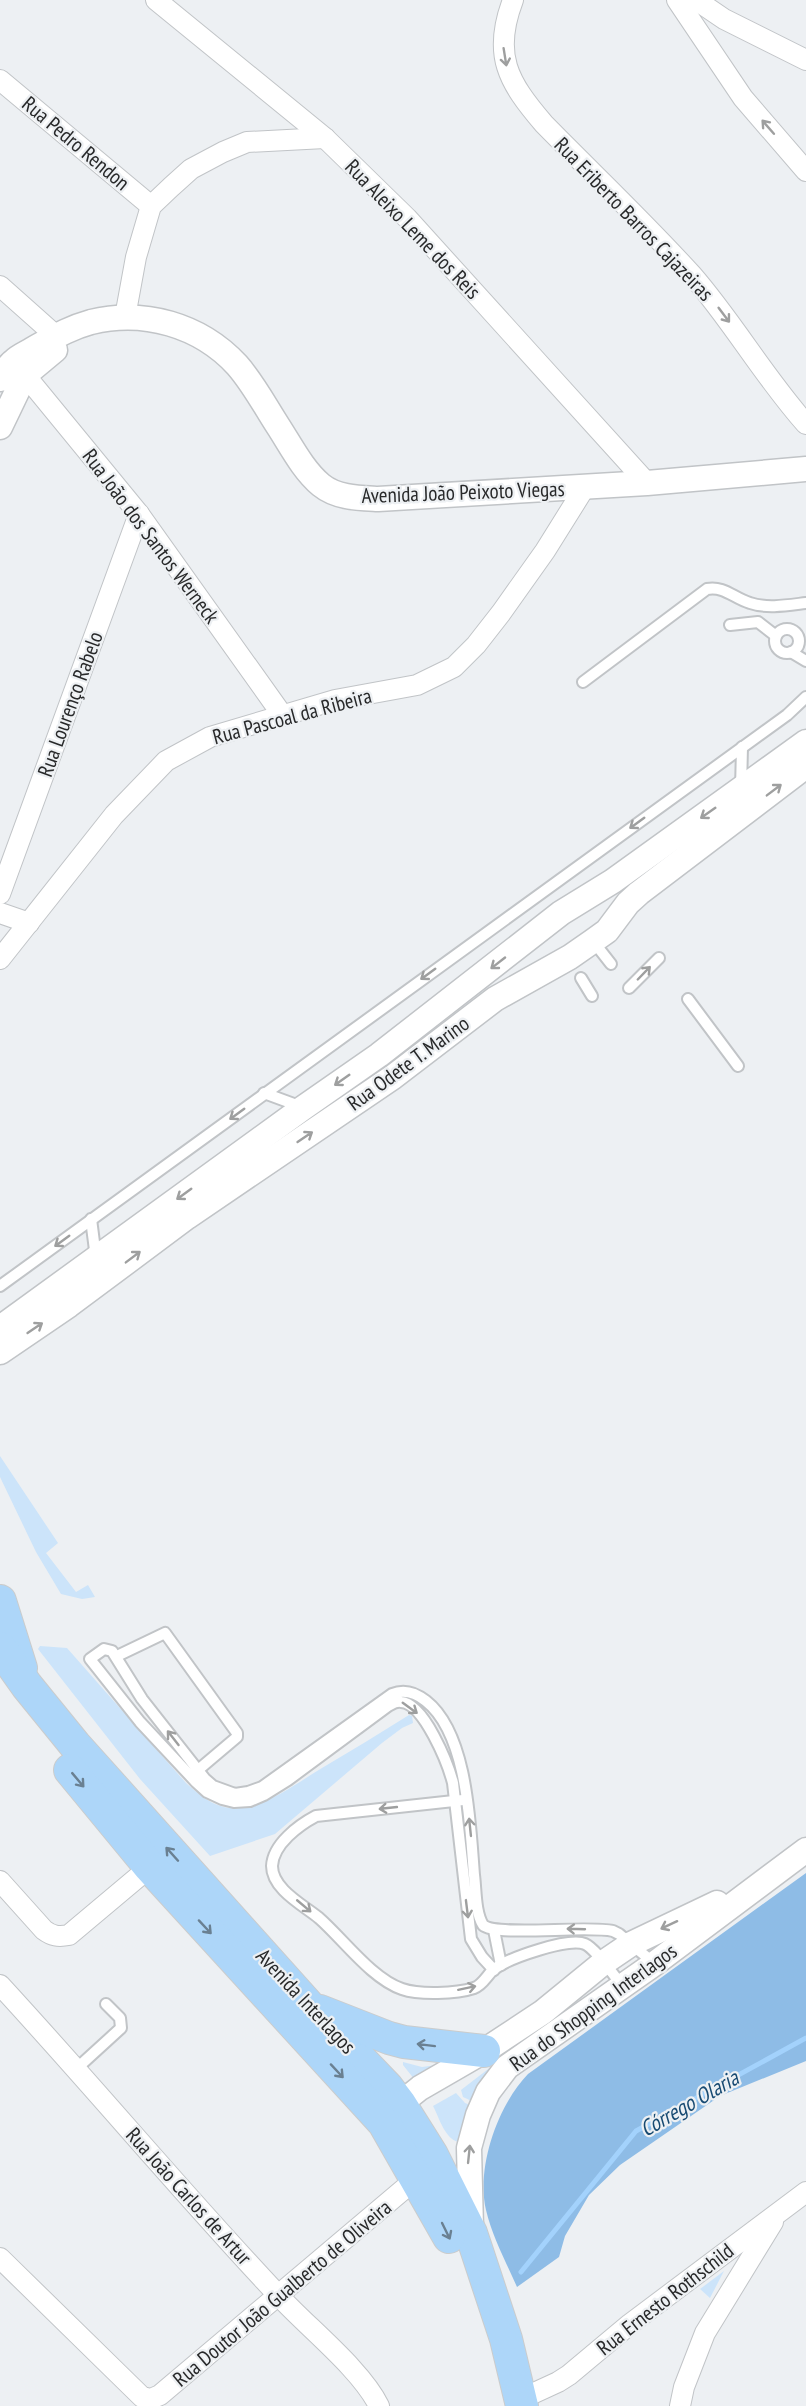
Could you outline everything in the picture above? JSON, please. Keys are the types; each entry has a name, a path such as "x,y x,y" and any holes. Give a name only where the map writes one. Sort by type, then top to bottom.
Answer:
{"main road":[{"path":"0,1601 13,1686"},
{"name":"Avenida Interlagos","path":"0,1648 13,1686 150,1867 432,2155 471,2233 506,2339 515,2404"},
{"name":"Avenida Interlagos","path":"13,1686 82,1754 309,2006 387,2087 392,2114 417,2178 447,2231 477,2304 498,2371 515,2404"},
{"path":"309,2006 396,2040 426,2046 484,2051"}],"street":[{"name":"Rua Aleixo Leme dos Reis","path":"156,0 325,138 407,218 647,483"},
{"name":"Rua Eriberto Barros Cajazeiras","path":"513,0 503,39 511,81 522,99 692,276 726,316 778,392 806,424"},
{"path":"677,0 743,98 806,171"},
{"path":"696,0 724,19 806,60"},
{"name":"Rua Pedro Rendon","path":"0,80 151,206"},
{"path":"125,317 136,257 151,206 191,169 247,142 325,138"},
{"path":"0,286 55,335"},
{"name":"Avenida João Peixoto Viegas","path":"0,426 13,372 55,335 100,320 125,317 151,319 183,327 223,351 238,367 302,464 321,485 339,494 378,499 800,475"},
{"name":"Avenida João Peixoto Viegas","path":"13,372 75,334 125,317"},
{"name":"Rua João dos Santos Werneck","path":"13,372 139,514 283,716"},
{"name":"Rua Pascoal da Ribeira","path":"0,959 114,814 166,761 210,737 335,700 417,685 454,666 476,645 501,613 545,551 585,487"},
{"name":"Rua Lourenço Rabelo","path":"0,894 139,514"},
{"name":"Rua Odete T. Marino","path":"0,1329 379,1055 559,916 612,881 806,742"},
{"name":"Rua Odete T. Marino","path":"0,1352 69,1305 187,1217 393,1077 514,986 543,972 576,967 593,941 607,931 628,903 806,766"},
{"path":"0,912 29,923"},
{"path":"576,967 557,945 551,932 559,916 578,913 586,919 593,941"},
{"path":"522,945 533,948 541,955 543,972"},
{"name":"Rua do Shopping Interlagos","path":"471,2233 469,2148 478,2115 488,2092 507,2067 654,1964 760,1882 806,1850"},
{"path":"0,1881 44,1930 51,1935 60,1936 69,1935 150,1867"},
{"name":"Rua do Shopping Interlagos","path":"392,2114 420,2088 484,2051 543,2012 630,1944 760,1882"},
{"name":"Rua João Carlos de Artur","path":"1,1987 278,2296 355,2373 373,2394 379,2406"},
{"name":"Rua Doutor João Gualberto de Oliveira","path":"0,2258 142,2397 151,2399 160,2395 417,2178"},
{"name":"Rua Ernesto Rothschild","path":"515,2404 569,2375 630,2324 806,2192"},
{"path":"680,2406 684,2387 705,2333 778,2213"}],"lane":[{"path":"583,682 707,589 717,587 761,606 806,603"},
{"path":"730,625 758,622 776,636"},
{"path":"798,647 782,652 778,649 776,636 783,630 806,629"},
{"path":"793,631 799,640 798,647 806,661"},
{"path":"0,1286 787,715 806,697"},
{"path":"741,790 742,747"},
{"path":"593,941 611,964"},
{"path":"629,988 659,958"},
{"path":"576,967 592,996"},
{"path":"688,999 738,1066"},
{"path":"264,1093 303,1108"},
{"path":"91,1219 96,1259"},
{"path":"117,1656 165,1633 191,1668 237,1733 237,1737 198,1770"},
{"path":"391,1700 264,1796 250,1801 234,1802 215,1795 196,1782 140,1722 90,1659 98,1652 108,1649 117,1656 142,1700 198,1770 213,1786 236,1794 255,1790 275,1779 391,1700 407,1704 425,1722 447,1762 461,1800 480,1921 485,1927 494,1930 560,1928 606,1930 619,1934 654,1964"},
{"path":"102,1674 116,1673 122,1667"},
{"path":"461,1800 471,1939 482,1957 498,1967"},
{"path":"461,1800 315,1816 303,1822 289,1834 272,1862 272,1874 281,1887 336,1933 370,1968 394,1986 424,1992 474,1988 498,1967 554,1945 577,1943 587,1945 622,1985"},
{"path":"494,1930 498,1967"},
{"path":"75,2070 121,2028 120,2018 106,2004"}],"shaded area":[{"path":"0,1456 58,1543 46,1553 76,1592 88,1585 95,1597 82,1599 61,1594 36,1552 0,1477"},
{"path":"40,1646 67,1648 186,1783 204,1798 224,1807 239,1808 261,1803 409,1715 412,1716 413,1723 382,1743 275,1834 210,1856 140,1779 38,1649"},
{"path":"806,1873 806,2061 720,2096 620,2165 589,2195 565,2236 559,2257 517,2287 486,2210 484,2175 492,2137 507,2102 517,2087 528,2074"},
{"path":"403,2062 422,2067 437,2065 415,2080"},
{"path":"496,2063 476,2103 463,2097 461,2090"},
{"path":"456,2093 465,2103 475,2107 462,2143 447,2134 433,2106"},
{"path":"724,2271 710,2298 700,2289"}],"waterway":[{"name":"Córrego Olaria","path":"521,2272 636,2131 806,2038"}]}
